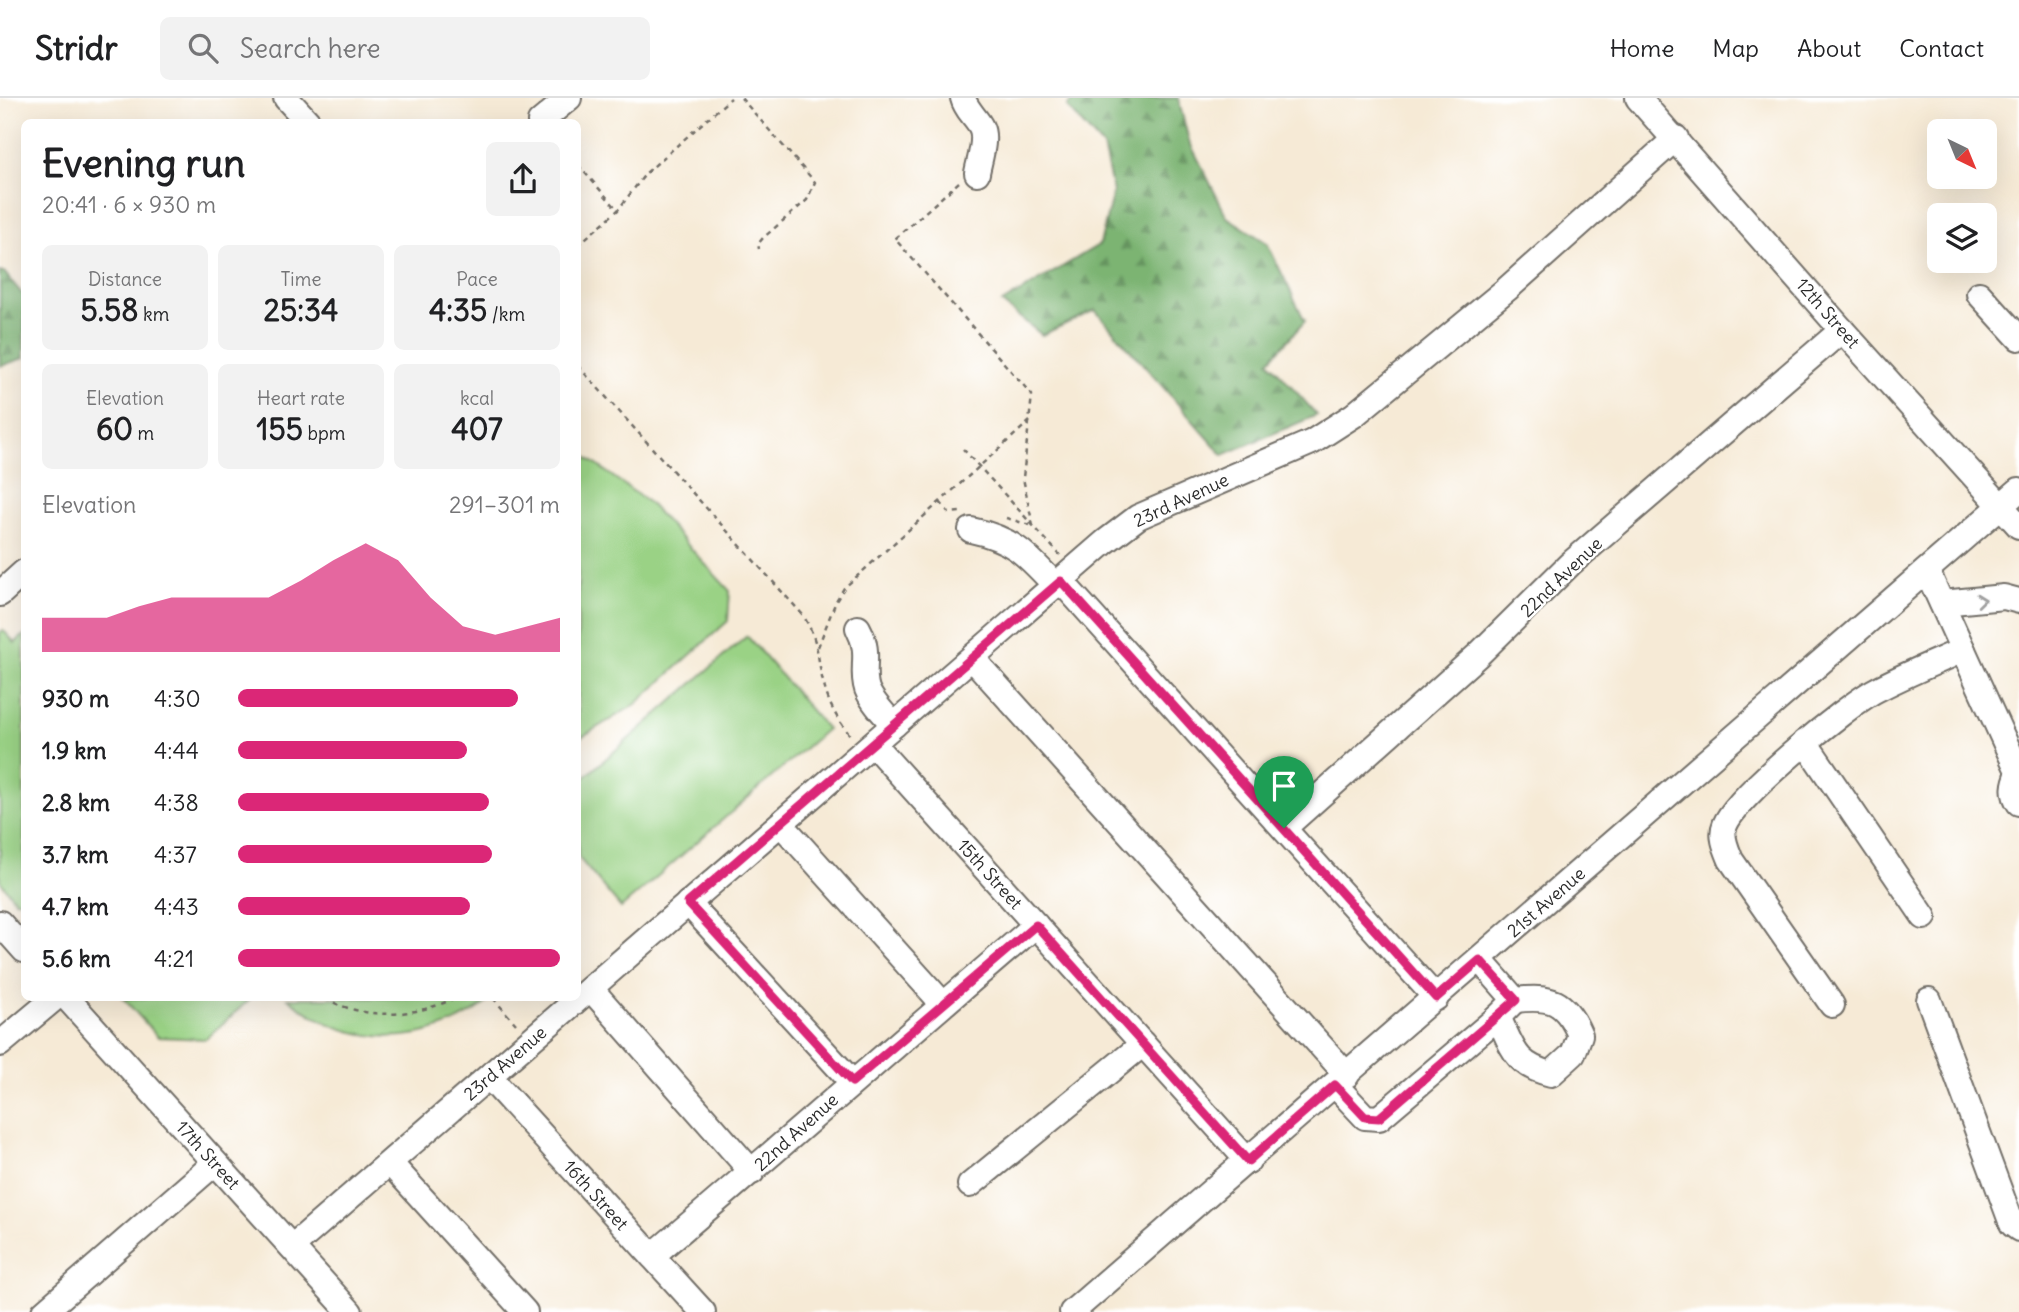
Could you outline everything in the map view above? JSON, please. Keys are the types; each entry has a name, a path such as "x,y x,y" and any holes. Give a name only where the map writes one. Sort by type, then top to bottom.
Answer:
{"street":[{"path":"286,98 305,119"},
{"path":"544,119 569,98"},
{"path":"963,98 972,117 982,128 983,139 977,173"},
{"name":"12th Street","path":"1638,98 1676,138 1842,330 2010,498 2019,526"},
{"name":"23rd Avenue","path":"581,998 781,824 863,741 894,725 972,658 1060,575 1138,517 1312,442 1354,415 1507,289 1676,138"},
{"path":"1979,294 2019,338"},
{"name":"22nd Avenue","path":"1284,828 1478,655 1570,564 1842,330"},
{"name":"21st Avenue","path":"1081,1309 2010,498"},
{"path":"971,530 991,534 1018,547 1060,575 1436,998"},
{"path":"1927,570 2019,773 2014,783 2015,798 2019,803"},
{"path":"0,594 21,575"},
{"path":"1942,604 2004,597 2019,601"},
{"path":"858,628 865,642 865,681 868,691 894,725"},
{"path":"1832,1005 1731,860 1724,841 1723,827 1732,811 1805,743 1873,691 1963,650"},
{"path":"972,658 1341,1080 1365,1117 1379,1118 1507,1009 1480,960"},
{"name":"15th Street","path":"863,741 1036,925 1248,1161"},
{"path":"1805,743 1924,917"},
{"path":"781,824 943,1004"},
{"path":"688,903 852,1082"},
{"name":"22nd Avenue","path":"652,1256 1036,925"},
{"path":"591,989 752,1172"},
{"path":"1929,1000 2012,1224 2019,1229"},
{"path":"0,1044 51,1001"},
{"name":"17th Street","path":"70,1001 350,1312"},
{"name":"23rd Avenue","path":"292,1247 577,1001"},
{"path":"970,1185 1143,1044"},
{"name":"16th Street","path":"489,1077 703,1312"},
{"path":"44,1312 215,1163"},
{"path":"390,1163 525,1312"}],"path":[{"path":"581,242 618,210 646,173 731,98"},
{"path":"741,98 815,182 807,200 763,237 758,244 759,249"},
{"path":"581,168 618,210"},
{"path":"977,173 960,181 895,239 1032,395 1023,478 1033,526"},
{"path":"581,369 803,615 818,647 824,687 831,707 837,719 863,741"},
{"path":"818,647 844,588 1030,421"},
{"path":"963,449 1033,526 1060,575"},
{"path":"333,1001 383,1014 419,1011 448,1001"},
{"path":"496,1001 517,1024"}],"green space":[{"path":"1073,98 1178,98 1189,141 1227,217 1267,243 1305,321 1269,361 1317,415 1223,455 1095,310 1042,335 1002,303 1100,244 1113,192 1103,147 1067,107"},
{"path":"0,272 4,272 21,292 21,359 0,366"},
{"path":"581,453 649,503 730,591 728,621 636,704 581,737"},
{"path":"3,630 15,643 21,638 21,901 15,900 0,881 0,633"},
{"path":"747,636 827,729 621,908 581,861 581,780"},
{"path":"126,1001 248,1001 206,1039 158,1037"},
{"path":"292,1001 489,1001 443,1027 390,1037 338,1027 312,1015"}],"route":[{"path":"1061,581 1284,828 1436,998 1480,960 1516,1000 1379,1118 1365,1117 1335,1085 1248,1161 1036,925 852,1082 688,903 1061,581"}]}
